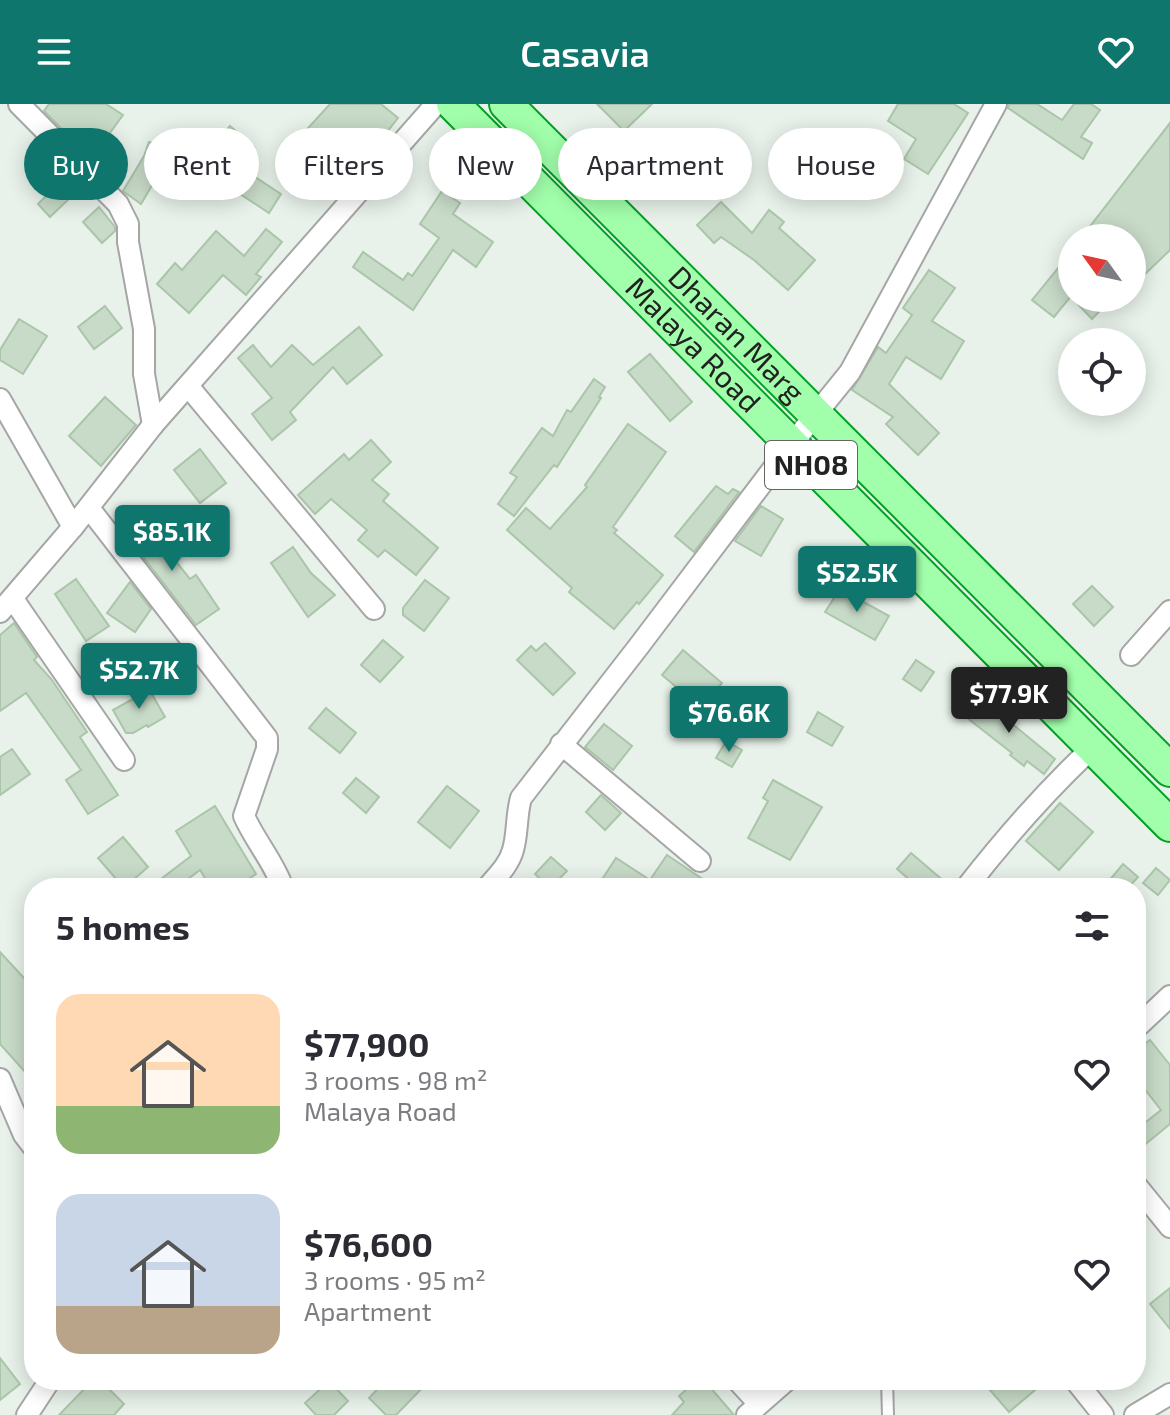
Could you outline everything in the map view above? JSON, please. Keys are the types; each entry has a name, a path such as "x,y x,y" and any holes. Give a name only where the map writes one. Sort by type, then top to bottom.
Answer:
{"main road":[{"name":"Malaya Road","path":"453,104 1170,825"},
{"name":"Dharan Marg","path":"506,104 1170,770"}],"street":[{"path":"19,104 118,204 128,224 128,242 144,329 144,374 153,425"},
{"path":"124,760 6,606 89,508 153,425 436,104"},
{"path":"495,878 514,849 521,798 850,372 996,104"},
{"path":"188,386 374,609"},
{"path":"0,399 73,527"},
{"path":"89,508 267,738 267,749 244,816 279,878"},
{"path":"1131,655 1170,611"},
{"path":"561,744 700,861"},
{"path":"974,878 1064,774 1093,747"},
{"path":"1146,1019 1170,996"},
{"path":"0,1079 24,1135"},
{"path":"1146,1197 1170,1227"},
{"path":"27,1415 43,1390"},
{"path":"742,1390 753,1410 776,1390"},
{"path":"1083,1390 1103,1415"},
{"path":"1135,1415 1170,1394"}],"lane":[{"path":"887,1390 888,1415"}],"building":[{"path":"49,104 106,104 123,115 113,128 61,128 44,111"},
{"path":"330,104 381,104 398,118 390,128 308,128"},
{"path":"597,104 652,104 627,128 621,128"},
{"path":"898,104 954,104 968,113 928,174 904,159 916,139 904,131 904,128 888,121"},
{"path":"1009,104 1037,104 1062,120 1074,104 1091,104 1100,110 1081,137 1092,143 1083,159 1008,108"},
{"path":"1170,123 1170,250 1146,273 1146,224 1092,224"},
{"path":"144,156 144,199 141,204 128,195 128,183"},
{"path":"259,180 275,190 277,200 269,213 249,200 259,200"},
{"path":"42,200 68,200 50,217 38,204"},
{"path":"436,200 456,200 460,203 453,214 493,242 476,267 453,250 413,310 353,267 363,252 403,280 408,273 412,276 439,238 420,224"},
{"path":"721,202 752,233 769,210 784,222 779,228 815,260 788,290 754,260 721,237 714,243 697,225"},
{"path":"99,207 115,227 115,231 102,243 83,222"},
{"path":"266,229 282,242 256,274 261,277 246,295 223,275 189,313 157,284 175,263 182,270 216,231 244,256"},
{"path":"1058,268 1058,312 1054,317 1032,300"},
{"path":"929,270 955,288 932,321 964,341 941,379 906,357 889,384 939,433 918,455 886,424 893,417 852,390 878,347 886,353 912,315 903,308"},
{"path":"105,306 122,328 94,349 78,327"},
{"path":"1085,312 1099,312 1092,319"},
{"path":"19,319 47,336 23,374 0,360 0,350"},
{"path":"359,327 382,355 347,384 333,367 290,412 296,420 272,440 252,414 272,398 238,358 253,345 271,367 292,345 313,365"},
{"path":"650,354 692,402 670,421 628,372"},
{"path":"594,379 605,387 601,398 557,467 554,465 514,516 498,504 517,477 510,473 542,428 553,436 567,410 571,412"},
{"path":"105,397 136,425 101,466 69,436"},
{"path":"628,424 666,452 613,527 617,530 614,533 663,575 614,629 569,592 572,588 507,530 526,508 550,529 587,487 585,485"},
{"path":"371,440 391,462 372,480 389,494 383,501 438,548 416,575 385,550 378,557 358,540 367,530 331,499 315,514 298,495 344,454 349,460"},
{"path":"200,449 226,483 200,503 174,470"},
{"path":"716,486 728,494 733,489 739,492 694,552 675,536"},
{"path":"761,506 783,519 761,556 735,541"},
{"path":"140,517 190,579 196,575 219,609 196,625 123,531"},
{"path":"293,547 311,573 335,595 308,617 271,563"},
{"path":"76,579 109,626 86,641 55,594"},
{"path":"425,580 449,598 424,631 403,615 403,608"},
{"path":"130,582 151,609 135,632 107,613"},
{"path":"1092,586 1113,607 1094,626 1073,604"},
{"path":"840,589 889,616 875,640 825,612"},
{"path":"14,623 37,657 34,660 52,680 87,732 80,737 118,795 88,814 66,780 81,770 26,693 0,711 0,635"},
{"path":"383,640 403,657 380,682 361,665"},
{"path":"545,643 575,673 553,695 517,660 531,646 536,651"},
{"path":"683,650 722,683 701,708 662,675"},
{"path":"916,660 934,672 921,691 903,679"},
{"path":"145,682 165,717 148,727 126,733 113,710 135,698 131,690"},
{"path":"983,695 1013,718 1010,722 1055,759 1044,774 1027,761 1024,766 966,717"},
{"path":"326,708 356,733 340,753 309,728"},
{"path":"818,712 843,727 832,746 807,732"},
{"path":"604,724 632,746 613,770 585,747"},
{"path":"726,741 742,750 732,767 716,758"},
{"path":"12,749 30,774 0,795 0,757"},
{"path":"356,778 379,797 366,813 343,793"},
{"path":"773,780 822,807 790,860 748,838 768,801 763,798"},
{"path":"447,786 479,811 450,848 418,822"},
{"path":"601,795 621,813 605,830 586,812"},
{"path":"1060,803 1093,832 1059,870 1026,841"},
{"path":"215,806 256,874 250,878 205,878 200,870 189,878 162,878 191,856 176,831"},
{"path":"123,837 148,867 135,878 115,878 98,858"},
{"path":"911,853 940,878 907,878 897,869"},
{"path":"667,855 701,878 651,878"},
{"path":"551,857 567,871 560,878 539,878 535,874"},
{"path":"616,858 647,878 603,878"},
{"path":"1123,864 1138,877 1137,878 1111,878"},
{"path":"1156,868 1170,880 1158,895 1146,885 1146,880"},
{"path":"0,952 24,978 24,1071 0,1044"},
{"path":"1150,1040 1170,1065 1170,1124 1146,1144 1146,1122 1161,1110 1146,1091 1146,1043"},
{"path":"1170,1288 1170,1329 1150,1304"},
{"path":"0,1358 20,1384 0,1400"},
{"path":"83,1390 110,1390 124,1404 114,1415 59,1415"},
{"path":"319,1390 338,1390 348,1401 334,1415 316,1415 305,1403"},
{"path":"377,1390 420,1390 396,1415 386,1415 369,1398"},
{"path":"686,1390 713,1390 734,1415 672,1415 684,1402 679,1396"},
{"path":"990,1390 1035,1390 1009,1412"}]}
